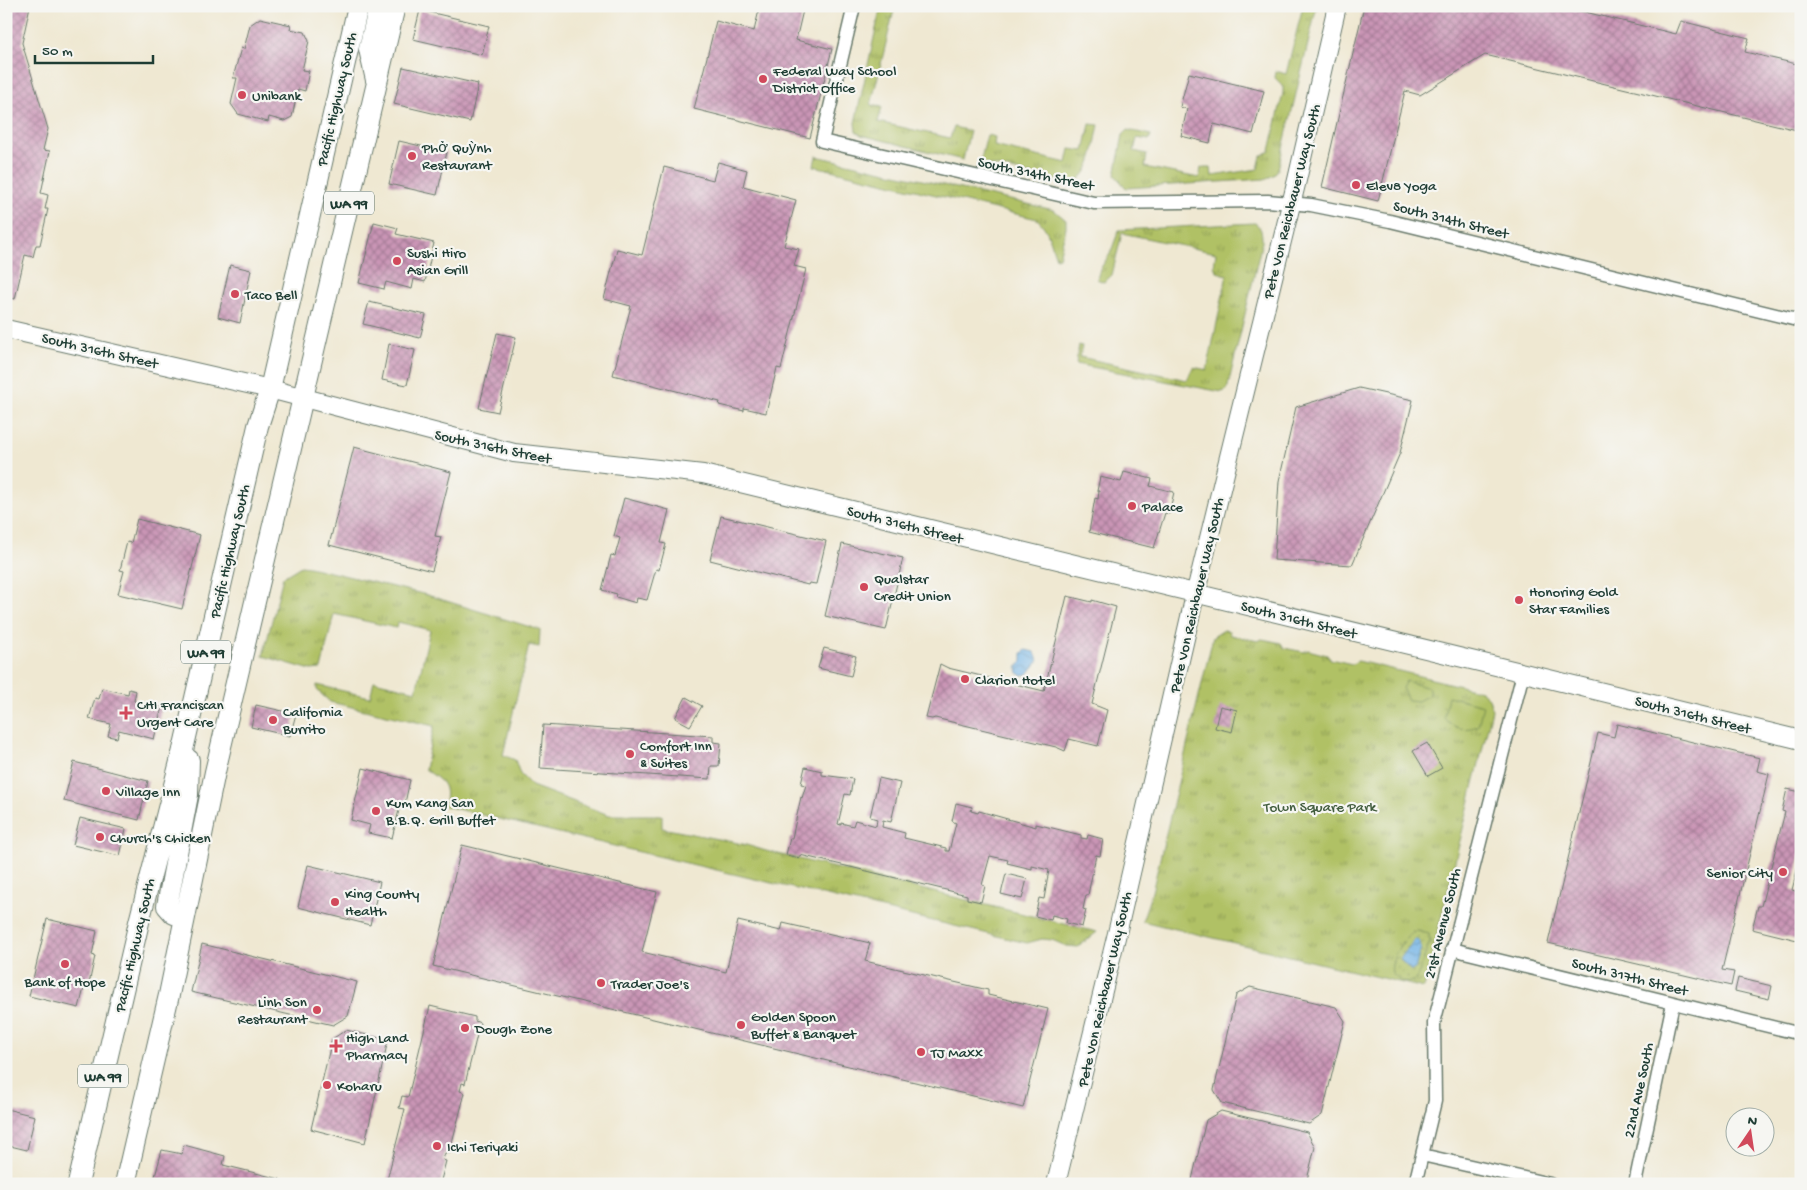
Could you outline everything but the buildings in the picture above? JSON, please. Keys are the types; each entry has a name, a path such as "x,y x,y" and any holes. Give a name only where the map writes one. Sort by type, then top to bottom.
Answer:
{"main road":[{"name":"Pacific Highway South","path":"78,1184 139,922 191,718 258,426 270,389 358,6"},
{"path":"377,84 369,49 379,6"},
{"name":"WA 99","path":"125,1184 169,995 213,778 395,6"},
{"path":"184,917 174,914 167,906 188,794 191,718"}],"street":[{"name":"South 314th Street","path":"854,6 822,141 1094,203 1291,202 1390,221 1801,321"},
{"name":"Pete Von Reichbauer Way South","path":"1056,1184 1337,6"},
{"name":"South 316th Street","path":"6,329 270,389 514,453 703,474 1195,595 1801,740"},
{"name":"21st Avenue South","path":"1415,1184 1435,1101 1434,1023 1523,673"},
{"name":"South 317th Street","path":"1452,949 1801,1034"},
{"name":"22nd Ave South","path":"1635,1184 1673,1003"},
{"path":"1422,1155 1550,1184"}],"green space":[{"path":"881,6 895,6 871,105 882,107 878,122 950,138 954,127 970,131 963,160 861,135 856,131 855,123"},
{"path":"1303,6 1317,6 1278,169 1274,175 1265,179 1126,188 1115,175 1123,135 1128,130 1151,135 1149,140 1137,138 1134,151 1147,154 1145,167 1199,178 1201,168 1211,168 1212,176 1258,169 1261,156 1270,151 1283,93 1283,86 1275,78 1276,71 1286,74"},
{"path":"1090,124 1099,125 1094,151 1084,174 1078,180 1071,183 980,163 987,135 995,137 994,146 1067,163 1070,149 1084,151"},
{"path":"816,156 1054,210 1066,220 1059,257 1056,258 1047,232 1037,219 814,166"},
{"path":"1255,223 1261,231 1262,242 1227,390 1222,392 1076,364 1079,345 1082,346 1080,357 1187,380 1193,367 1207,370 1227,275 1217,272 1214,266 1216,253 1122,233 1112,275 1104,282 1097,279 1100,269 1110,254 1119,230"},
{"path":"301,566 427,595 540,630 539,647 529,645 503,755 515,760 520,774 532,786 609,815 662,815 662,828 743,844 1097,932 1078,947 1066,946 1052,940 1042,939 1027,943 444,806 446,792 443,784 425,769 434,726 330,702 317,690 317,685 370,697 374,681 416,691 430,630 398,622 396,628 334,614 321,669 311,670 263,656 283,577"},
{"name":"Town Square Park","path":"1224,630 1229,631 1230,635 1258,641 1262,639 1281,643 1284,648 1304,652 1308,650 1327,655 1330,659 1352,664 1358,661 1481,691 1489,698 1492,710 1424,988 1142,921 1152,892 1213,637"},
{"path":"1406,681 1429,688 1429,695 1418,701 1408,700 1402,688"},
{"path":"1448,696 1483,705 1478,726 1463,729 1447,721 1444,717"},
{"path":"1417,931 1429,934 1430,941 1417,978 1410,982 1403,982 1392,973 1393,961 1407,937"}],"water":[{"path":"1026,650 1034,652 1039,660 1028,674 1022,675 1018,673 1017,668 1022,661 1022,653"},
{"path":"1415,939 1420,942 1421,948 1415,969 1411,971 1400,959"}],"place":[{"name":"Federal Way School District Office","path":"763,79"},
{"name":"Unibank","path":"242,95"},
{"name":"Phở Quỳnh Restaurant","path":"412,156"},
{"name":"Elev8 Yoga","path":"1356,185"},
{"name":"Sushi Hiro Asian Grill","path":"397,261"},
{"name":"Taco Bell","path":"235,294"},
{"name":"Palace","path":"1132,506"},
{"name":"Qualstar Credit Union","path":"864,587"},
{"name":"Honoring Gold Star Families","path":"1519,600"},
{"name":"Clarion Hotel","path":"965,679"},
{"name":"CHI Franciscan Urgent Care","path":"126,713"},
{"name":"California Burrito","path":"273,720"},
{"name":"Comfort Inn & Suites","path":"630,754"},
{"name":"Village Inn","path":"106,791"},
{"name":"Kum Kang San B.B.Q. Grill Buffet","path":"376,811"},
{"name":"Church's Chicken","path":"100,837"},
{"name":"Senior City","path":"1783,872"},
{"name":"King County Health","path":"335,902"},
{"name":"Bank of Hope","path":"65,964"},
{"name":"Trader Joe's","path":"601,983"},
{"name":"Linh Son Restaurant","path":"317,1010"},
{"name":"Golden Spoon Buffet & Banquet","path":"741,1025"},
{"name":"Dough Zone","path":"465,1028"},
{"name":"High Land Pharmacy","path":"336,1046"},
{"name":"TJ Maxx","path":"921,1052"},
{"name":"Koharu","path":"327,1085"},
{"name":"Ichi Teriyaki","path":"437,1146"}]}
